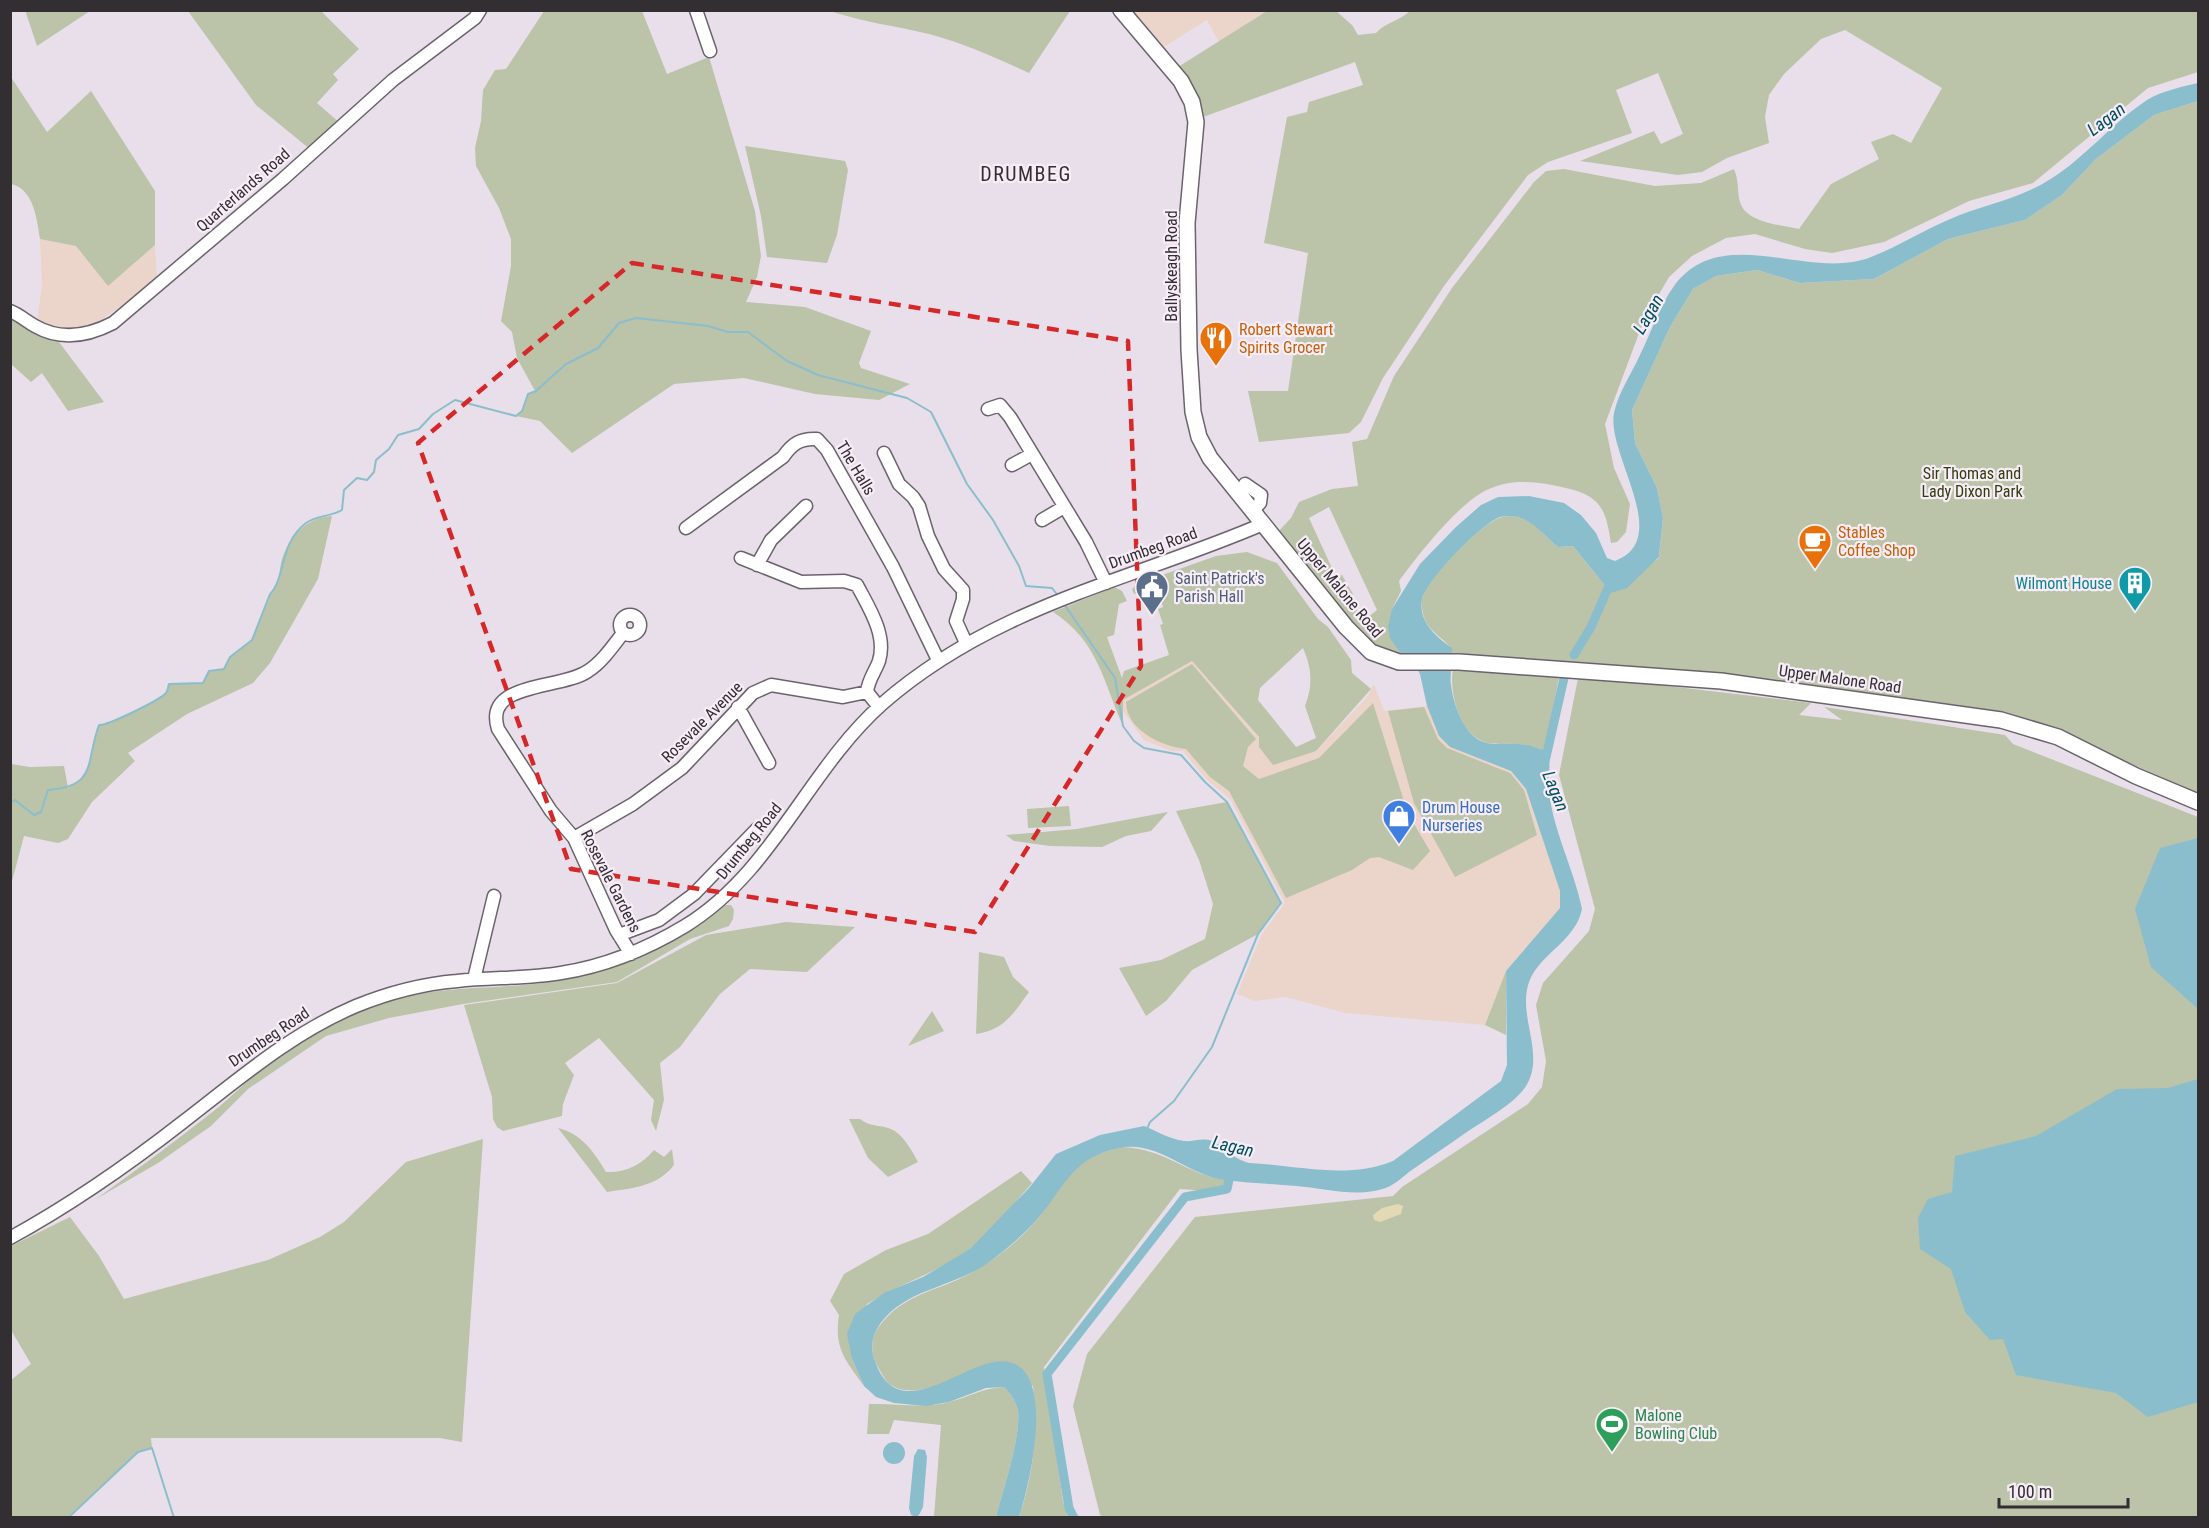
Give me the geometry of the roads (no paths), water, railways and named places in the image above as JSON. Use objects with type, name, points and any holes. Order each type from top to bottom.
[{"type":"main road","name":"Ballyskeagh Road","points":[[1121,10],[1165,60],[1192,102],[1196,122],[1187,223],[1193,412],[1203,449],[1263,524]]},
{"type":"main road","name":"Upper Malone Road","points":[[1263,524],[1359,642],[1380,657],[1399,662],[1459,662],[1721,681],[2001,720],[2058,737],[2136,776],[2199,802]]},
{"type":"street","name":"Quarterlands Road","points":[[10,311],[35,326],[62,335],[77,336],[96,332],[113,323],[284,179],[393,80],[475,18],[480,10]]},
{"type":"street","points":[[696,10],[710,51]]},
{"type":"street","points":[[988,409],[1000,405],[1064,507],[1106,583]]},
{"type":"street","name":"The Halls","points":[[686,528],[783,457],[794,443],[807,438],[817,439],[827,450],[893,567],[938,660]]},
{"type":"street","points":[[884,453],[899,484],[919,506],[928,536],[944,569],[963,590],[963,599],[956,621],[966,643]]},
{"type":"street","points":[[1012,465],[1032,454]]},
{"type":"street","points":[[1245,484],[1261,495],[1260,503],[1252,511]]},
{"type":"street","points":[[758,565],[771,540],[806,506]]},
{"type":"street","points":[[1042,520],[1064,507]]},
{"type":"street","name":"Drumbeg Road","points":[[10,1238],[99,1186],[246,1071],[299,1034],[332,1017],[384,996],[434,984],[563,973],[609,962],[631,954],[690,923],[741,881],[783,830],[832,759],[879,706],[938,660],[1008,621],[1263,524]]},
{"type":"street","points":[[741,558],[801,582],[853,582],[864,598],[881,640],[878,663],[867,692],[879,706]]},
{"type":"street","name":"Rosevale Gardens","points":[[623,633],[588,672],[567,682],[514,693],[500,702],[494,718],[498,729],[558,820],[574,838],[619,935],[631,954]]},
{"type":"street","name":"Rosevale Avenue","points":[[574,838],[633,804],[682,768],[753,693],[771,685],[843,697],[867,692]]},
{"type":"street","points":[[738,707],[769,763]]},
{"type":"street","points":[[619,935],[658,920],[694,894],[757,829]]},
{"type":"street","points":[[474,980],[494,896]]},
{"type":"water","points":[[2198,83],[2198,101],[2154,115],[2096,159],[2062,195],[2025,220],[1948,239],[1874,279],[1800,283],[1757,270],[1716,276],[1693,289],[1670,327],[1632,410],[1635,443],[1657,488],[1663,518],[1659,557],[1627,588],[1611,593],[1573,546],[1558,547],[1534,526],[1516,517],[1501,517],[1491,522],[1468,541],[1443,567],[1425,591],[1422,608],[1430,628],[1452,648],[1451,680],[1457,709],[1464,725],[1475,737],[1485,743],[1521,744],[1545,750],[1549,761],[1548,785],[1551,806],[1582,909],[1572,930],[1541,963],[1529,982],[1526,1008],[1533,1061],[1526,1086],[1521,1093],[1497,1112],[1393,1184],[1365,1192],[1342,1192],[1224,1180],[1197,1172],[1147,1149],[1119,1148],[1102,1153],[1078,1168],[1033,1224],[988,1263],[899,1305],[877,1329],[872,1345],[875,1361],[885,1380],[898,1389],[912,1391],[929,1388],[979,1366],[994,1362],[1015,1364],[1028,1377],[1035,1398],[1036,1423],[1034,1451],[1024,1500],[1019,1517],[996,1517],[1017,1434],[1018,1411],[1011,1395],[1004,1387],[986,1388],[949,1402],[926,1406],[894,1403],[876,1397],[864,1386],[852,1359],[847,1334],[855,1314],[884,1293],[923,1277],[970,1249],[1029,1188],[1056,1154],[1100,1135],[1144,1126],[1179,1140],[1212,1141],[1249,1163],[1322,1170],[1358,1170],[1393,1161],[1501,1081],[1507,1065],[1506,971],[1560,908],[1560,891],[1526,789],[1511,771],[1450,747],[1439,736],[1427,706],[1420,674],[1412,660],[1399,651],[1390,638],[1388,627],[1392,609],[1420,564],[1481,505],[1498,497],[1529,496],[1564,503],[1581,515],[1596,533],[1607,558],[1615,561],[1632,550],[1639,534],[1639,515],[1614,430],[1614,413],[1622,391],[1664,303],[1674,286],[1694,267],[1716,258],[1741,255],[1821,263],[1847,263],[1871,257],[1948,220],[2037,187],[2075,161],[2147,100],[2165,92]]},
{"type":"water","points":[[2198,838],[2198,1009],[2151,967],[2135,909],[2160,848]]},
{"type":"water","points":[[2198,1079],[2198,1402],[2148,1417],[2116,1393],[2016,1375],[2003,1339],[1990,1340],[1965,1312],[1951,1269],[1920,1249],[1918,1218],[1928,1199],[1952,1192],[1955,1156],[2036,1136],[2117,1089],[2168,1088]]},
{"type":"water","points":[[894,1442],[904,1449],[905,1453],[898,1463],[894,1464],[884,1457],[883,1453],[890,1443]]},
{"type":"water","points":[[918,1449],[925,1450],[927,1457],[923,1507],[916,1517],[911,1515],[909,1508],[914,1456]]},
{"type":"waterway","points":[[10,803],[15,800],[34,815],[41,812],[48,790],[64,788],[75,784],[82,778],[90,761],[99,725],[122,717],[154,701],[166,693],[169,684],[203,683],[209,671],[224,669],[230,657],[252,640],[270,594],[279,579],[291,540],[297,531],[310,520],[342,510],[344,490],[357,478],[367,480],[374,472],[376,460],[389,449],[398,435],[419,429],[433,414],[455,400],[516,416],[522,411],[528,394],[536,391],[566,364],[598,348],[619,323],[636,318],[708,326],[728,332],[748,332],[787,361],[818,375],[907,398],[931,412],[967,484],[993,520],[1019,566],[1026,586],[1052,588],[1059,597]]},
{"type":"waterway","points":[[1574,655],[1591,627],[1612,579]]},
{"type":"waterway","points":[[1064,604],[1115,678],[1123,726],[1134,741],[1144,748],[1181,755],[1227,802],[1281,903],[1258,934],[1212,1047],[1174,1101],[1150,1122],[1147,1129]]},
{"type":"waterway","name":"Lagan","points":[[1544,766],[1564,678]]},
{"type":"waterway","points":[[1074,1518],[1069,1508],[1047,1374],[1185,1197],[1227,1189],[1231,1171]]},
{"type":"waterway","points":[[68,1518],[138,1452],[152,1448],[174,1518]]},
{"type":"place","name":"Robert Stewart Spirits Grocer","points":[[1216,367]]},
{"type":"place","name":"Stables Coffee Shop","points":[[1815,570]]},
{"type":"place","name":"Wilmont House","points":[[2135,612]]},
{"type":"place","name":"Saint Patrick's Parish Hall","points":[[1152,616]]},
{"type":"place","name":"Drum House Nurseries","points":[[1399,845]]},
{"type":"place","name":"Malone Bowling Club","points":[[1612,1453]]},
{"type":"district","name":"DRUMBEG","points":[[1026,174]]},
{"type":"park label","name":"Sir Thomas and Lady Dixon Park","points":[[1972,482]]}]
